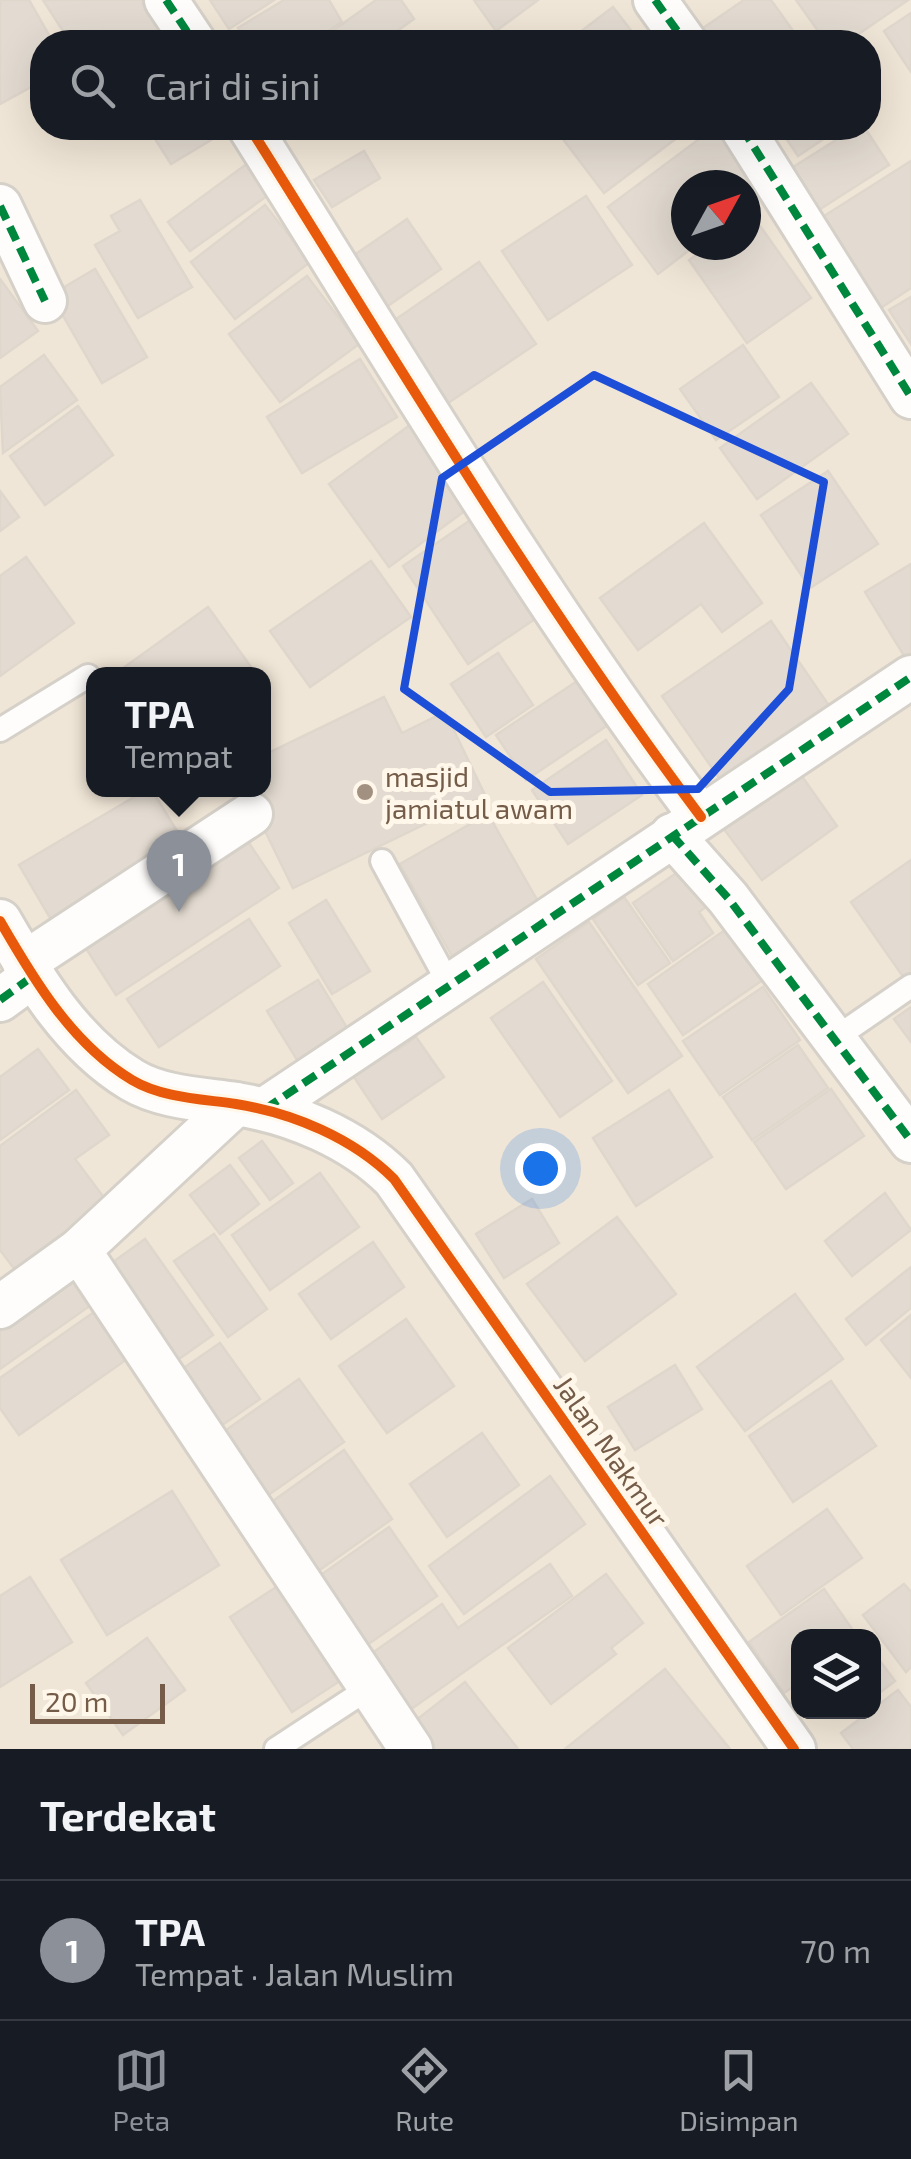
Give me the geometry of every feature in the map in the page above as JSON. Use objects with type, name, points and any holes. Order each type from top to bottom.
[{"type":"street","points":[[166,0],[186,30]]},
{"type":"street","points":[[655,0],[676,30]]},
{"type":"street","points":[[257,140],[484,504],[624,715],[728,898],[911,1140]]},
{"type":"street","points":[[750,140],[911,397]]},
{"type":"street","points":[[0,206],[45,302]]},
{"type":"street","points":[[0,1307],[80,1250],[250,1107],[449,984],[911,677]]},
{"type":"street","points":[[19,980],[252,814]]},
{"type":"street","name":"Jalan Makmur","points":[[0,922],[19,980],[134,1081],[160,1091],[250,1107],[337,1137],[363,1152],[394,1179],[794,1749]]},
{"type":"street","points":[[80,1250],[411,1749]]},
{"type":"lane","points":[[0,730],[86,677]]},
{"type":"lane","points":[[382,861],[449,984]]},
{"type":"lane","points":[[834,1039],[911,986]]},
{"type":"lane","points":[[276,1749],[369,1688]]},
{"type":"highlighted area","points":[[594,375],[824,482],[789,689],[698,789],[550,792],[404,689],[442,478]]},
{"type":"shaded area","points":[[0,0],[911,0],[911,1749],[0,1749]]},
{"type":"building","points":[[0,0],[29,0],[46,30],[30,30],[30,88],[0,104]]},
{"type":"building","points":[[43,0],[145,0],[164,30],[62,30]]},
{"type":"building","points":[[210,0],[274,0],[229,29]]},
{"type":"building","points":[[284,0],[329,0],[342,22],[329,30],[238,28]]},
{"type":"building","points":[[376,0],[401,0],[414,19],[399,30],[334,30]]},
{"type":"building","points":[[474,0],[538,0],[497,30]]},
{"type":"building","points":[[744,0],[771,0],[792,30],[704,30]]},
{"type":"building","points":[[796,0],[908,0],[864,30],[817,30]]},
{"type":"building","points":[[613,7],[631,30],[583,30]]},
{"type":"building","points":[[911,13],[911,72],[884,31]]},
{"type":"building","points":[[156,140],[211,140],[171,164]]},
{"type":"building","points":[[564,140],[674,140],[604,193]]},
{"type":"building","points":[[698,140],[734,140],[757,170],[671,170],[671,260],[676,260],[658,274],[608,207]]},
{"type":"building","points":[[787,140],[822,140],[798,156]]},
{"type":"building","points":[[836,140],[873,140],[889,165],[814,213],[787,171]]},
{"type":"building","points":[[364,151],[380,178],[332,207],[314,180]]},
{"type":"building","points":[[252,160],[274,191],[190,251],[168,222]]},
{"type":"building","points":[[911,161],[911,288],[876,311],[818,220]]},
{"type":"building","points":[[761,175],[771,188],[761,196]]},
{"type":"building","points":[[586,196],[632,265],[548,320],[502,251]]},
{"type":"building","points":[[140,200],[192,287],[138,318],[95,245],[120,231],[111,216]]},
{"type":"building","points":[[265,205],[310,262],[235,319],[191,262]]},
{"type":"building","points":[[407,219],[441,269],[382,310],[347,260]]},
{"type":"building","points":[[761,227],[811,298],[747,343],[689,260],[761,260]]},
{"type":"building","points":[[479,262],[536,344],[445,405],[389,324]]},
{"type":"building","points":[[95,269],[147,357],[102,383],[51,295]]},
{"type":"building","points":[[307,276],[359,344],[280,402],[229,334]]},
{"type":"building","points":[[0,279],[38,331],[0,358]]},
{"type":"building","points":[[911,297],[911,344],[889,310]]},
{"type":"building","points":[[743,345],[779,397],[716,440],[680,389]]},
{"type":"building","points":[[44,355],[77,400],[3,453],[0,387]]},
{"type":"building","points":[[360,359],[397,417],[302,473],[267,417]]},
{"type":"building","points":[[811,383],[848,434],[757,499],[720,448]]},
{"type":"building","points":[[78,406],[113,455],[45,505],[10,456]]},
{"type":"building","points":[[410,425],[470,507],[389,567],[329,484]]},
{"type":"building","points":[[828,471],[878,544],[810,588],[761,515]]},
{"type":"building","points":[[0,491],[19,517],[0,531]]},
{"type":"building","points":[[478,515],[544,613],[468,664],[403,566]]},
{"type":"building","points":[[704,523],[762,603],[722,632],[701,604],[638,650],[600,598]]},
{"type":"building","points":[[26,557],[74,623],[0,676],[0,576]]},
{"type":"building","points":[[371,561],[411,617],[310,687],[270,631]]},
{"type":"building","points":[[911,564],[911,667],[865,592]]},
{"type":"building","points":[[208,607],[251,667],[125,667]]},
{"type":"building","points":[[771,621],[834,713],[726,788],[662,696]]},
{"type":"building","points":[[498,653],[533,705],[486,737],[451,684]]},
{"type":"building","points":[[588,674],[617,719],[526,780],[496,735]]},
{"type":"building","name":"masjid jamiatul awam","points":[[384,697],[402,733],[445,712],[485,795],[293,888],[248,797],[271,797],[271,752]]},
{"type":"building","points":[[606,740],[642,795],[568,844],[532,790]]},
{"type":"building","points":[[801,775],[837,826],[762,880],[724,829]]},
{"type":"building","points":[[134,797],[156,797],[188,849],[56,928],[19,865]]},
{"type":"building","points":[[488,814],[540,905],[452,956],[400,864]]},
{"type":"building","points":[[241,831],[279,888],[116,995],[78,936]]},
{"type":"building","points":[[911,860],[911,973],[904,978],[851,902]]},
{"type":"building","points":[[688,865],[713,902],[699,912],[713,933],[673,961],[633,903]]},
{"type":"building","points":[[624,897],[670,963],[638,985],[593,919]]},
{"type":"building","points":[[326,900],[370,971],[332,994],[289,923]]},
{"type":"building","points":[[249,919],[280,966],[159,1047],[127,999]]},
{"type":"building","points":[[589,922],[682,1056],[628,1093],[536,959]]},
{"type":"building","points":[[735,923],[770,975],[683,1035],[648,984]]},
{"type":"building","points":[[318,980],[355,1041],[304,1071],[267,1011]]},
{"type":"building","points":[[543,982],[612,1081],[560,1117],[491,1018]]},
{"type":"building","points":[[763,987],[800,1040],[720,1095],[683,1041]]},
{"type":"building","points":[[911,1007],[911,1042],[894,1019]]},
{"type":"building","points":[[416,1037],[444,1077],[382,1119],[348,1068],[390,1041],[396,1051]]},
{"type":"building","points":[[798,1045],[828,1088],[752,1140],[723,1097]]},
{"type":"building","points":[[38,1049],[69,1090],[0,1140],[0,1077]]},
{"type":"building","points":[[831,1089],[864,1136],[786,1189],[754,1142]]},
{"type":"building","points":[[76,1090],[109,1135],[75,1159],[114,1211],[22,1279],[0,1250],[0,1146]]},
{"type":"building","points":[[669,1090],[712,1157],[636,1206],[593,1138]]},
{"type":"building","points":[[262,1141],[293,1183],[270,1200],[239,1158]]},
{"type":"building","points":[[230,1165],[259,1204],[220,1234],[190,1195]]},
{"type":"building","points":[[320,1173],[359,1227],[270,1290],[232,1235]]},
{"type":"building","points":[[885,1193],[911,1230],[852,1276],[825,1241]]},
{"type":"building","points":[[532,1199],[559,1243],[504,1278],[476,1234]]},
{"type":"building","points":[[617,1217],[676,1294],[585,1361],[527,1284]]},
{"type":"building","points":[[214,1234],[267,1309],[228,1337],[174,1261]]},
{"type":"building","points":[[145,1239],[213,1335],[169,1366],[102,1270]]},
{"type":"building","points":[[373,1242],[404,1287],[331,1339],[299,1294]]},
{"type":"building","points":[[64,1266],[91,1305],[0,1369],[0,1311]]},
{"type":"building","points":[[911,1267],[911,1308],[866,1345],[846,1319]]},
{"type":"building","points":[[795,1294],[843,1359],[745,1431],[697,1367]]},
{"type":"building","points":[[97,1310],[130,1357],[19,1435],[0,1408],[0,1378]]},
{"type":"building","points":[[911,1315],[911,1378],[881,1340]]},
{"type":"building","points":[[406,1319],[454,1386],[387,1433],[339,1366]]},
{"type":"building","points":[[220,1343],[260,1399],[212,1432],[172,1376]]},
{"type":"building","points":[[675,1365],[702,1409],[635,1450],[608,1407]]},
{"type":"building","points":[[299,1379],[344,1442],[264,1498],[219,1435]]},
{"type":"building","points":[[831,1381],[876,1446],[793,1502],[749,1436]]},
{"type":"building","points":[[482,1433],[519,1485],[447,1537],[410,1484]]},
{"type":"building","points":[[344,1450],[392,1519],[314,1574],[266,1506]]},
{"type":"building","points":[[550,1476],[585,1524],[464,1614],[429,1566]]},
{"type":"building","points":[[172,1491],[219,1565],[107,1635],[61,1560]]},
{"type":"building","points":[[827,1509],[862,1558],[781,1615],[747,1566]]},
{"type":"building","points":[[389,1527],[437,1596],[357,1652],[308,1584]]},
{"type":"building","points":[[550,1564],[572,1596],[407,1712],[368,1656],[442,1604],[458,1628]]},
{"type":"building","points":[[606,1574],[643,1623],[611,1648],[616,1654],[551,1704],[508,1648]]},
{"type":"building","points":[[30,1577],[72,1642],[0,1687],[0,1596]]},
{"type":"building","points":[[281,1584],[343,1679],[292,1712],[230,1617]]},
{"type":"building","points":[[904,1584],[911,1592],[911,1667],[906,1672],[881,1639],[881,1629],[874,1629],[863,1615]]},
{"type":"building","points":[[824,1589],[852,1629],[791,1629],[791,1688],[784,1693],[749,1642]]},
{"type":"building","points":[[147,1638],[185,1690],[123,1735],[86,1683]]},
{"type":"building","points":[[881,1662],[895,1681],[881,1692]]},
{"type":"building","points":[[665,1669],[730,1749],[565,1749]]},
{"type":"building","points":[[465,1682],[518,1749],[429,1749],[410,1725]]},
{"type":"building","points":[[898,1690],[911,1707],[911,1749],[853,1749],[841,1733],[860,1719],[881,1719],[881,1703]]},
{"type":"marked path","points":[[166,0],[186,30]]},
{"type":"marked path","points":[[655,0],[676,30]]},
{"type":"marked path","points":[[750,140],[911,397]]},
{"type":"marked path","points":[[0,206],[45,301]]},
{"type":"marked path","points":[[265,1109],[911,677]]},
{"type":"marked path","points":[[672,835],[728,898],[911,1141]]},
{"type":"marked path","points":[[0,1000],[33,976]]},
{"type":"cycle path","points":[[257,140],[524,563],[701,817]]},
{"type":"cycle path","points":[[0,921],[56,1009],[91,1048],[132,1080],[169,1094],[257,1108],[300,1121],[360,1151],[394,1179],[794,1749]]},
{"type":"place","name":"masjid jamiatul awam","points":[[365,792]]},
{"type":"place","name":"TPA","points":[[179,912]]}]
